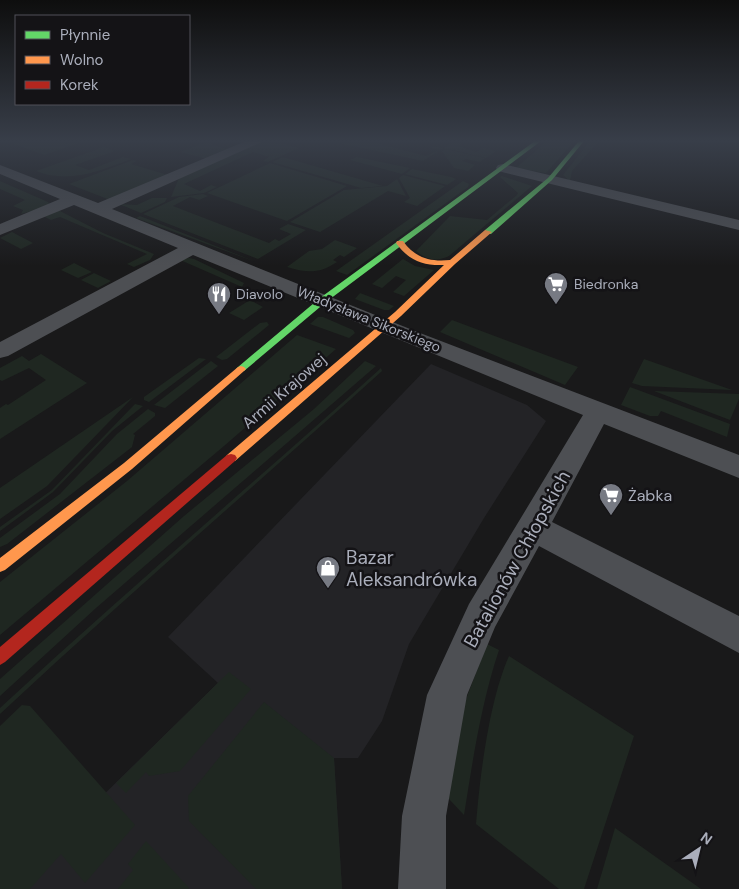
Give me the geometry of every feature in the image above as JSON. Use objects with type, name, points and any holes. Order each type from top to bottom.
[{"type":"main road","points":[[0,566],[128,466],[323,300],[483,182]]},
{"type":"main road","name":"Armii Krajowej","points":[[0,657],[383,326],[452,262],[546,182]]},
{"type":"main road","points":[[400,243],[408,255],[420,261],[432,264],[452,262]]},
{"type":"street","name":"Władysława Sikorskiego","points":[[33,182],[383,326],[739,467]]},
{"type":"street","points":[[99,209],[161,182]]},
{"type":"street","points":[[564,182],[739,225]]},
{"type":"street","points":[[0,230],[74,199]]},
{"type":"street","points":[[0,352],[192,248]]},
{"type":"street","name":"Batalionów Chłopskich","points":[[422,889],[424,816],[447,695],[482,616],[599,410]]},
{"type":"street","points":[[533,528],[739,635]]},
{"type":"shaded area","points":[[0,182],[3,182],[48,202],[51,206],[21,214],[23,210],[13,206],[25,200],[0,189]]},
{"type":"shaded area","points":[[73,182],[151,182],[110,200],[69,184]]},
{"type":"shaded area","points":[[177,182],[187,182],[184,184],[200,191],[211,185],[217,187],[204,193],[171,197]]},
{"type":"shaded area","points":[[229,182],[335,182],[347,186],[287,221],[207,193]]},
{"type":"shaded area","points":[[342,182],[371,182],[383,186],[361,188]]},
{"type":"shaded area","points":[[392,182],[399,182],[406,196],[388,191],[320,232],[290,222],[344,190],[387,186]]},
{"type":"shaded area","points":[[401,182],[432,182],[445,186],[417,206],[404,202],[410,198]]},
{"type":"shaded area","points":[[437,182],[451,182],[447,185]]},
{"type":"shaded area","points":[[461,182],[469,184],[468,187],[347,275],[336,271]]},
{"type":"shaded area","points":[[506,182],[521,182],[532,186],[449,256],[432,259],[416,251],[450,216],[487,220],[518,193]]},
{"type":"shaded area","points":[[203,194],[208,196],[199,200],[190,197],[173,206],[269,243],[275,239],[279,241],[291,234],[279,229],[288,224],[306,230],[258,259],[143,214],[179,197]]},
{"type":"shaded area","points":[[152,198],[167,198],[165,202],[141,213],[119,204],[137,205]]},
{"type":"shaded area","points":[[58,210],[103,233],[154,254],[150,260],[134,267],[127,264],[147,254],[60,217],[51,220],[43,216]]},
{"type":"shaded area","points":[[140,216],[256,262],[136,218]]},
{"type":"shaded area","points":[[12,232],[33,243],[21,249],[0,238]]},
{"type":"shaded area","points":[[335,240],[357,248],[344,257],[340,255],[333,260],[337,262],[324,269],[307,271],[287,267],[309,251],[322,249]]},
{"type":"shaded area","points":[[189,258],[244,283],[242,287],[178,259]]},
{"type":"shaded area","points":[[403,259],[415,266],[434,270],[404,296],[393,292],[406,280],[396,276],[382,288],[372,284]]},
{"type":"shaded area","points":[[74,263],[92,272],[78,278],[61,270]]},
{"type":"shaded area","points":[[94,273],[111,281],[98,288],[81,280]]},
{"type":"shaded area","points":[[360,293],[394,306],[389,310],[384,310],[355,299]]},
{"type":"shaded area","points":[[250,300],[263,307],[244,320],[229,313]]},
{"type":"shaded area","points":[[318,317],[323,317],[353,330],[355,333],[349,338],[310,324]]},
{"type":"shaded area","points":[[452,320],[578,367],[565,385],[440,332]]},
{"type":"shaded area","points":[[267,322],[269,325],[227,359],[222,360],[216,357],[260,323]]},
{"type":"shaded area","points":[[297,335],[336,349],[0,635],[0,582],[127,481]]},
{"type":"shaded area","points":[[41,354],[87,383],[0,439],[0,408],[6,404],[8,405],[46,380],[29,368],[2,381],[0,380],[0,368],[22,356],[29,361]]},
{"type":"shaded area","points":[[199,358],[206,359],[149,402],[144,400],[144,397]]},
{"type":"shaded area","points":[[644,359],[732,390],[642,386],[632,383]]},
{"type":"shaded area","points":[[211,361],[218,366],[165,408],[154,405]]},
{"type":"shaded area","points":[[365,361],[376,366],[96,608],[0,696],[0,679],[184,516],[314,409]]},
{"type":"shaded area","name":"Bazar Aleksandrówka","points":[[431,364],[527,405],[546,421],[484,518],[409,644],[382,721],[358,758],[334,758],[342,889],[7,889],[218,683],[168,637]]},
{"type":"shaded area","points":[[381,368],[382,371],[0,714],[0,708],[47,665]]},
{"type":"shaded area","points":[[630,387],[730,424],[727,437],[661,411],[658,416],[650,416],[621,405]]},
{"type":"shaded area","points":[[654,391],[739,394],[739,399],[730,420]]},
{"type":"shaded area","points":[[133,397],[47,486],[0,519],[0,488]]},
{"type":"shaded area","points":[[135,404],[143,406],[112,431],[53,492],[0,531],[0,527],[52,490]]},
{"type":"shaded area","points":[[148,409],[155,413],[155,416],[133,434],[135,435],[132,447],[7,544],[0,547],[0,538],[60,494],[117,434]]},
{"type":"shaded area","points":[[487,644],[499,650],[482,711],[464,815],[449,799],[446,786],[463,707]]},
{"type":"shaded area","points":[[509,656],[634,736],[584,889],[559,889],[476,824],[486,738],[496,694]]},
{"type":"shaded area","points":[[229,672],[251,689],[180,771],[149,776],[146,772],[126,793],[116,783]]},
{"type":"shaded area","points":[[264,702],[334,758],[342,889],[256,889],[189,821],[188,796]]},
{"type":"shaded area","points":[[22,705],[30,706],[135,825],[85,883],[61,854],[30,889],[0,889],[0,726]]},
{"type":"shaded area","points":[[615,828],[701,889],[597,889]]},
{"type":"shaded area","points":[[146,841],[188,889],[118,889],[133,870],[128,864]]},
{"type":"traffic: fast","points":[[241,369],[323,300],[483,182]]},
{"type":"traffic: fast","points":[[488,232],[546,182]]},
{"type":"traffic: slow","points":[[231,458],[398,314],[452,262],[488,232]]},
{"type":"traffic: slow","points":[[400,243],[416,259],[429,263],[452,262]]},
{"type":"traffic: slow","points":[[0,566],[128,466],[241,369]]},
{"type":"traffic: jam","points":[[0,657],[231,458]]},
{"type":"place","name":"Biedronka","points":[[556,305]]},
{"type":"place","name":"Diavolo","points":[[219,315]]},
{"type":"place","name":"Żabka","points":[[611,516]]},
{"type":"place","name":"Bazar Aleksandrówka","points":[[328,589]]}]
